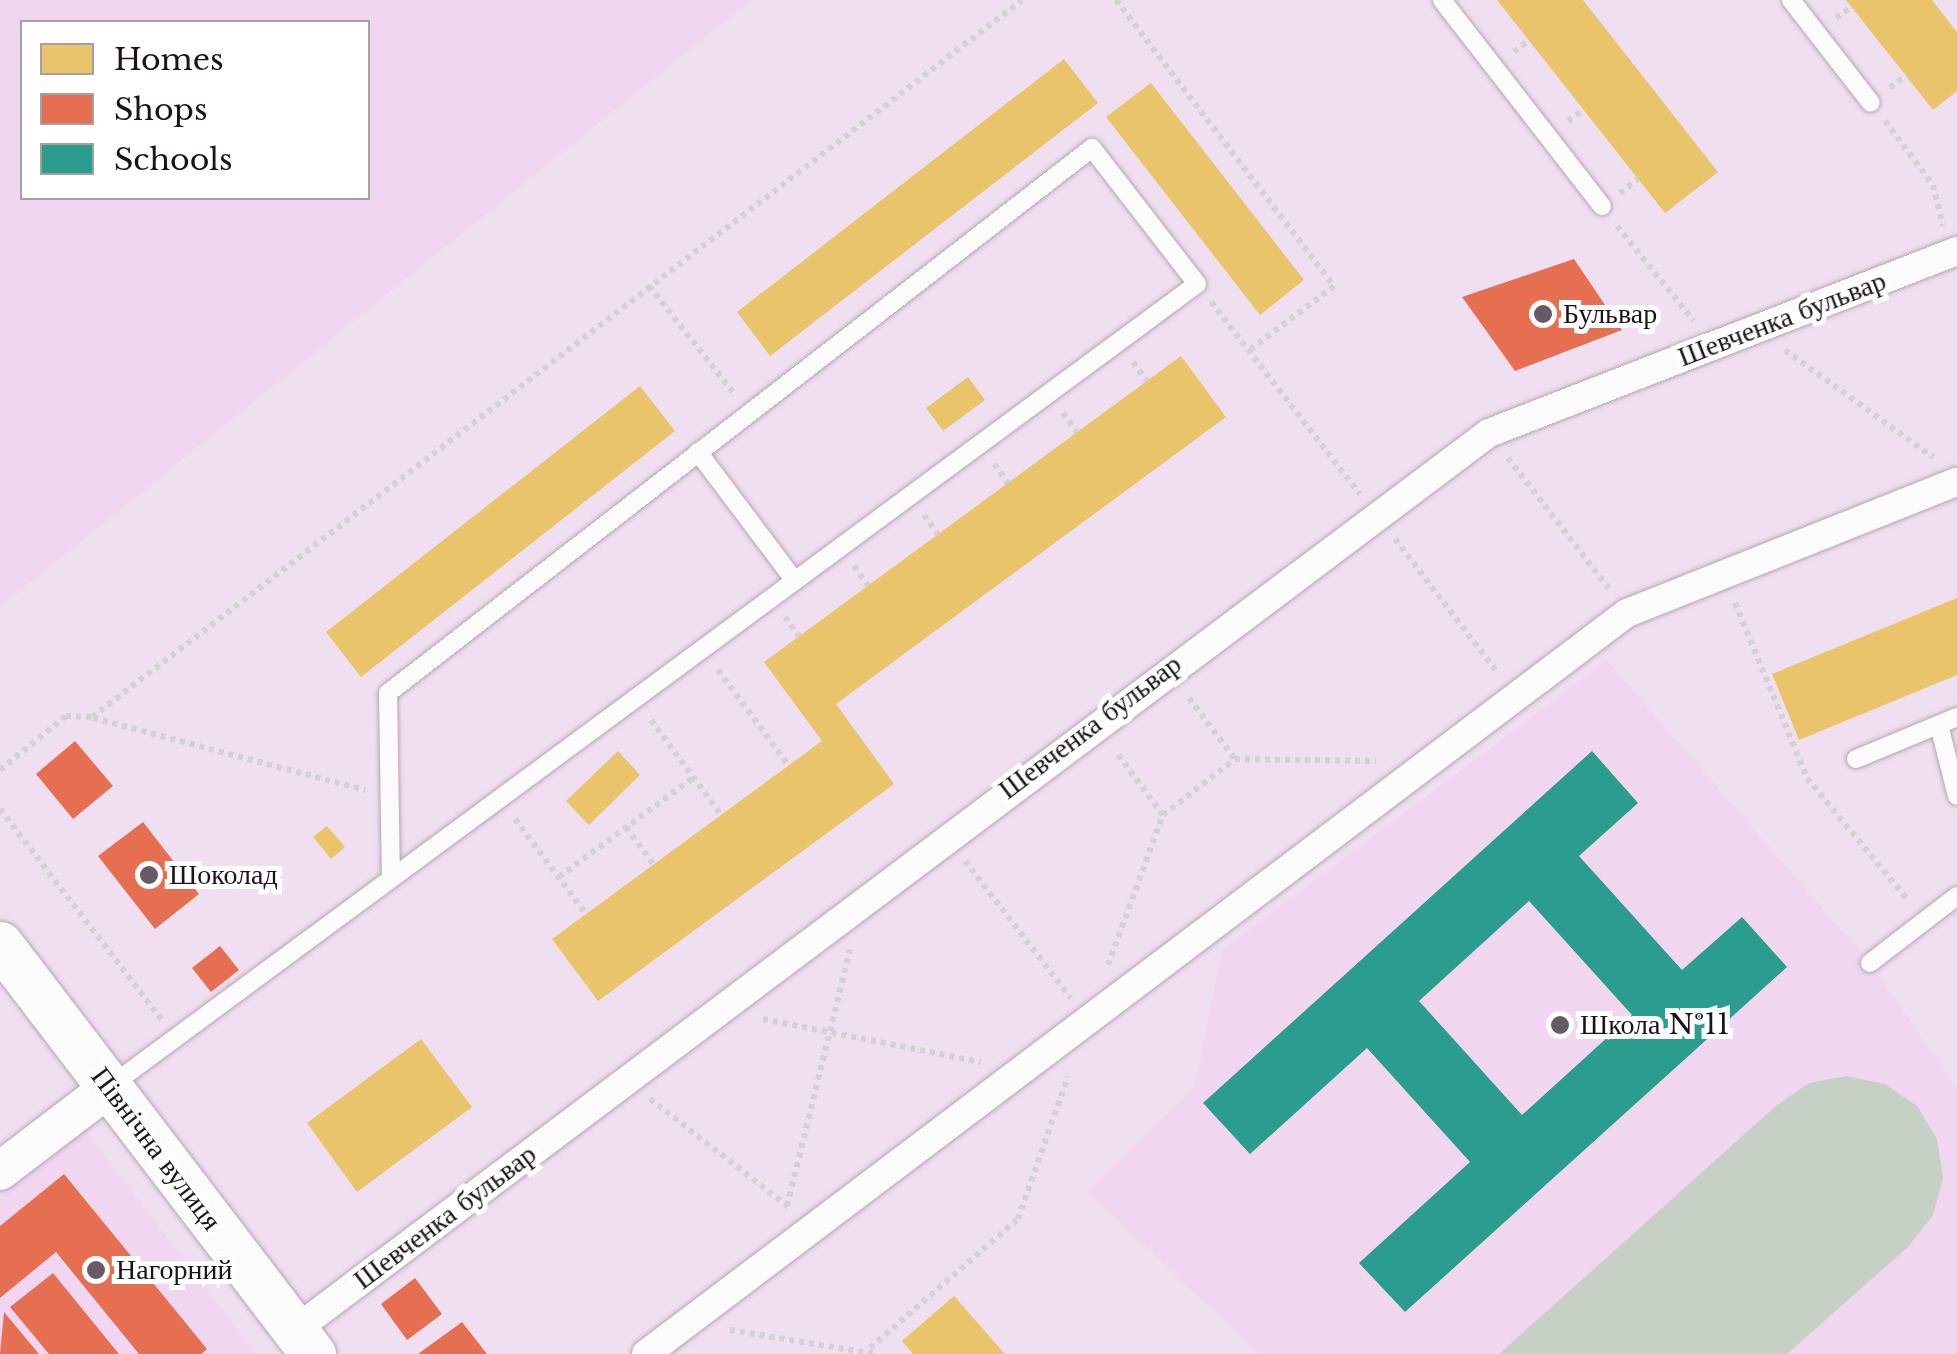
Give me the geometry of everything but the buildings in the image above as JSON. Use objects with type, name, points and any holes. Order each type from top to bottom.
[{"type":"street","name":"Шевченка бульвар","points":[[304,1342],[717,1010],[1167,669],[1489,433],[1953,252]]},
{"type":"street","points":[[646,1354],[1627,613],[1949,473]]},
{"type":"street","name":"Північна вулиця","points":[[0,944],[304,1342]]},
{"type":"street","points":[[0,1171],[109,1088]]},
{"type":"lane","points":[[1442,0],[1602,206]]},
{"type":"lane","points":[[1790,0],[1871,102]]},
{"type":"lane","points":[[109,1088],[391,874],[1197,284],[1092,148],[388,693],[391,874]]},
{"type":"lane","points":[[698,452],[794,580]]},
{"type":"lane","points":[[1856,758],[1948,721],[1957,796]]},
{"type":"lane","points":[[1870,963],[1957,896]]},
{"type":"path","points":[[92,717],[1022,0]]},
{"type":"path","points":[[1116,0],[1334,286],[1248,351]]},
{"type":"path","points":[[1871,102],[1933,185],[1953,252]]},
{"type":"path","points":[[1602,206],[1714,346]]},
{"type":"path","points":[[649,286],[750,413]]},
{"type":"path","points":[[1756,329],[1949,473]]},
{"type":"path","points":[[1489,433],[1627,613]]},
{"type":"path","points":[[1723,574],[1807,778],[1925,920]]},
{"type":"path","points":[[702,648],[788,766]]},
{"type":"path","points":[[1167,669],[1235,759]]},
{"type":"path","points":[[634,698],[721,815]]},
{"type":"path","points":[[0,770],[66,716],[92,717],[390,797]]},
{"type":"path","points":[[1094,724],[1163,816]]},
{"type":"path","points":[[686,1324],[872,1351],[1018,1219],[1163,816],[1235,759],[1429,762]]},
{"type":"path","points":[[559,877],[694,778]]},
{"type":"path","points":[[499,797],[586,914]]},
{"type":"path","points":[[0,809],[175,1037]]},
{"type":"path","points":[[626,828],[654,865]]},
{"type":"path","points":[[946,837],[1088,1020]]},
{"type":"path","points":[[787,1206],[862,900]]},
{"type":"path","points":[[717,1010],[1022,1070]]},
{"type":"path","points":[[626,1080],[814,1227]]},
{"type":"shaded area","points":[[0,0],[751,0],[0,607]]},
{"type":"shaded area","name":"Школа №11","points":[[1607,660],[1870,963],[1957,1088],[1957,1354],[1259,1354],[1087,1191],[1195,1087],[1222,950]]},
{"type":"shaded area","points":[[1847,1076],[1885,1084],[1917,1106],[1937,1139],[1943,1178],[1933,1215],[1909,1246],[1787,1354],[1499,1354],[1777,1105],[1809,1083]]},
{"type":"shaded area","name":"Нагорний","points":[[80,1123],[256,1354],[0,1354],[0,1185]]},
{"type":"place","name":"Бульвар","points":[[1543,314]]},
{"type":"place","name":"Шоколад","points":[[149,875]]},
{"type":"place","name":"Школа №11","points":[[1560,1025]]},
{"type":"place","name":"Нагорний","points":[[96,1270]]}]
